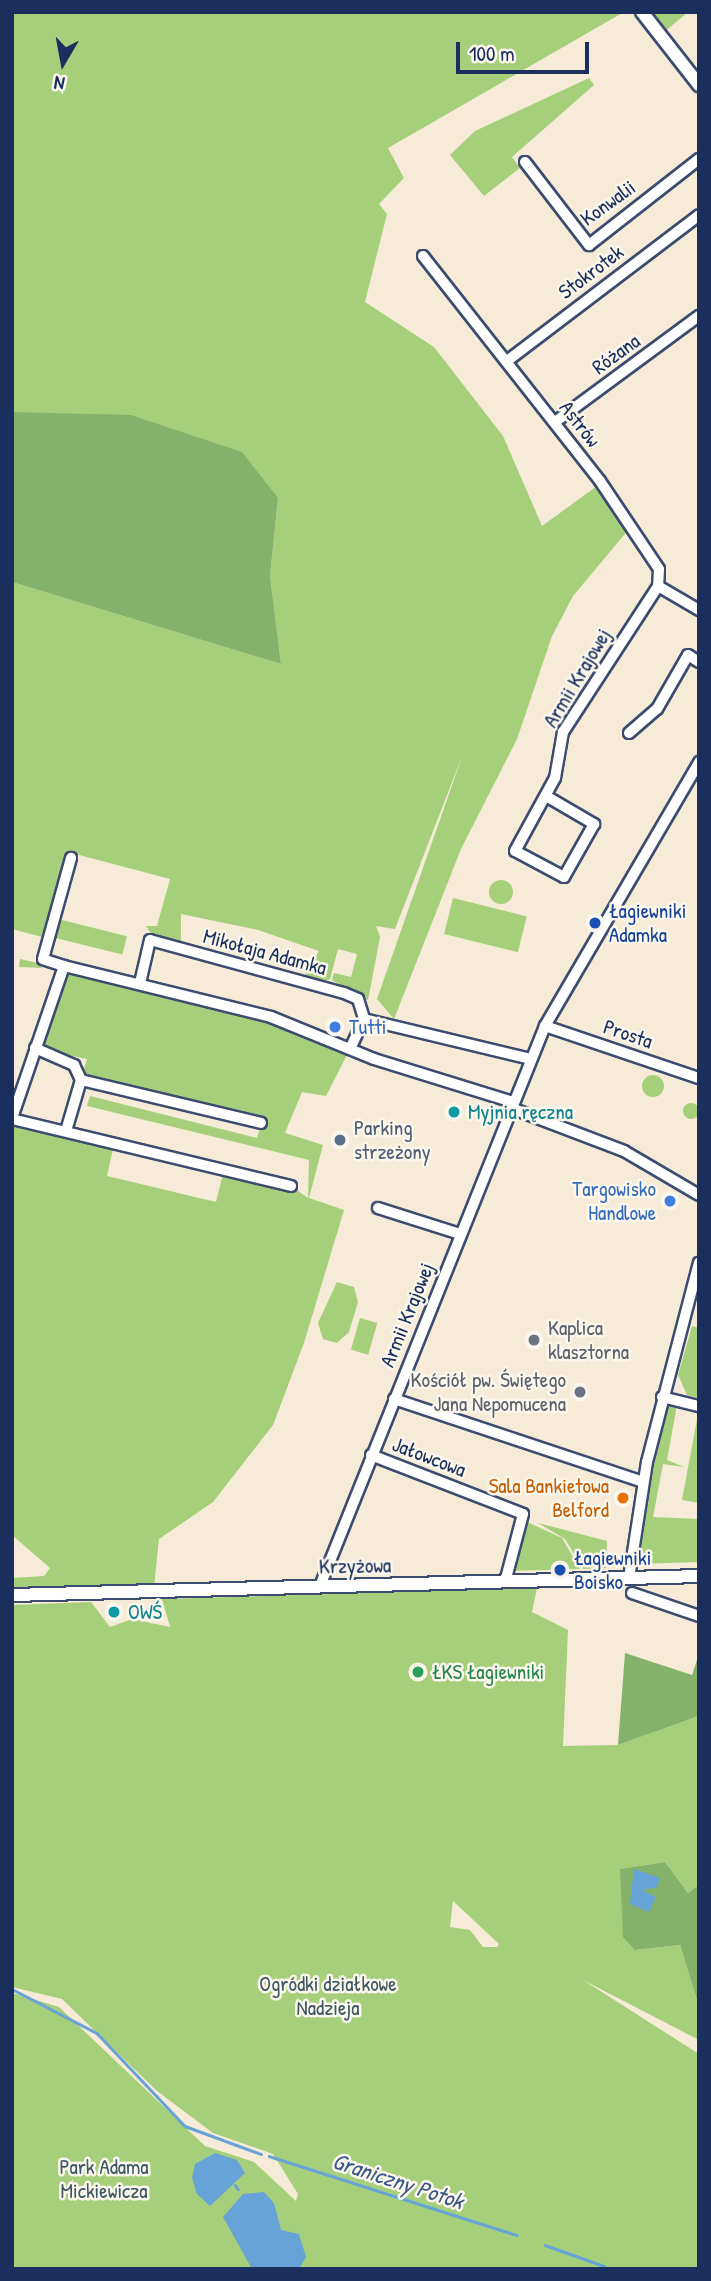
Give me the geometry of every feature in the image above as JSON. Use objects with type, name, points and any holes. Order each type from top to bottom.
[{"type":"street","points":[[642,12],[699,85]]},
{"type":"street","name":"Konwalii","points":[[525,162],[589,244],[699,159]]},
{"type":"street","name":"Stokrotek","points":[[507,361],[699,215]]},
{"type":"street","name":"Astrów","points":[[423,256],[555,422],[659,569],[657,586]]},
{"type":"street","name":"Różana","points":[[555,422],[699,316]]},
{"type":"street","points":[[657,586],[699,610]]},
{"type":"street","name":"Armii Krajowej","points":[[546,796],[593,824],[564,877],[515,851],[546,796],[563,732],[657,586]]},
{"type":"street","points":[[629,733],[657,709],[688,655],[699,662]]},
{"type":"street","name":"Armii Krajowej","points":[[320,1586],[545,1026],[699,762]]},
{"type":"street","points":[[71,858],[43,960],[271,1017],[350,1049],[512,1105],[624,1151],[699,1195]]},
{"type":"street","name":"Mikołaja Adamka","points":[[140,983],[150,940],[344,993],[358,999],[364,1019]]},
{"type":"street","points":[[64,966],[12,1118],[290,1186]]},
{"type":"street","points":[[350,1049],[364,1019],[531,1059]]},
{"type":"street","name":"Prosta","points":[[545,1026],[699,1078]]},
{"type":"street","points":[[35,1048],[74,1065],[81,1080],[65,1132]]},
{"type":"street","points":[[81,1080],[261,1123]]},
{"type":"street","points":[[378,1208],[460,1234]]},
{"type":"street","points":[[629,1578],[643,1482],[662,1397],[699,1263]]},
{"type":"street","points":[[662,1397],[699,1406]]},
{"type":"street","points":[[394,1399],[643,1482]]},
{"type":"street","name":"Jałowcowa","points":[[372,1455],[523,1514],[505,1581]]},
{"type":"street","name":"Krzyżowa","points":[[12,1595],[699,1576]]},
{"type":"street","points":[[632,1592],[699,1616]]},
{"type":"green space","points":[[12,12],[624,12],[388,148],[404,178],[379,204],[387,214],[365,302],[434,347],[503,436],[542,526],[597,486],[629,529],[573,596],[552,636],[517,739],[461,849],[394,1019],[377,999],[463,754],[395,929],[376,926],[380,937],[368,1000],[332,980],[334,973],[351,977],[357,954],[338,949],[330,979],[323,982],[304,977],[319,951],[258,930],[181,914],[181,944],[153,937],[146,926],[157,926],[170,879],[68,852],[46,938],[12,929],[12,582],[281,664],[270,576],[278,498],[46,416],[12,412]]},
{"type":"green space","points":[[649,12],[688,12],[663,33]]},
{"type":"green space","points":[[589,78],[594,85],[512,157],[520,168],[484,196],[450,155],[475,131]]},
{"type":"green space","points":[[12,412],[131,415],[242,452],[278,498],[270,576],[281,664],[12,582]]},
{"type":"green space","points":[[501,880],[509,884],[513,892],[509,900],[501,904],[493,900],[489,892],[493,884]]},
{"type":"green space","points":[[453,898],[527,916],[518,952],[444,934]]},
{"type":"green space","points":[[58,919],[127,936],[122,955],[53,937]]},
{"type":"green space","points":[[20,959],[38,963],[42,968],[19,967]]},
{"type":"green space","points":[[64,966],[271,1017],[350,1049],[326,1096],[302,1092],[285,1133],[323,1145],[309,1198],[344,1210],[304,1343],[273,1425],[213,1502],[159,1539],[154,1587],[12,1591],[12,1578],[44,1576],[50,1568],[12,1535],[12,1119],[114,1144],[107,1176],[216,1202],[224,1170],[291,1186],[308,1198],[309,1160],[87,1106],[90,1096],[257,1138],[261,1124],[81,1080],[87,1059],[35,1048]]},
{"type":"green space","points":[[653,1075],[661,1078],[664,1086],[661,1094],[653,1097],[645,1094],[642,1086],[645,1078]]},
{"type":"green space","points":[[688,1103],[694,1103],[699,1111],[697,1117],[688,1119],[683,1114],[683,1108]]},
{"type":"green space","points":[[337,1282],[354,1287],[358,1302],[349,1332],[337,1343],[323,1339],[318,1323]]},
{"type":"green space","points":[[360,1318],[377,1323],[368,1355],[351,1350]]},
{"type":"green space","points":[[692,1326],[699,1328],[699,1398],[687,1395],[678,1375]]},
{"type":"green space","points":[[677,1405],[667,1460],[684,1467],[663,1464],[653,1517],[699,1519],[699,1562],[636,1564],[665,1406]]},
{"type":"green space","points":[[699,1414],[699,1503],[682,1500]]},
{"type":"green space","points":[[525,1521],[562,1538],[580,1569],[509,1571]]},
{"type":"green space","points":[[538,1523],[607,1541],[606,1568],[583,1569],[565,1539]]},
{"type":"green space","points":[[537,1588],[532,1612],[568,1630],[563,1746],[618,1745],[699,1716],[699,1885],[688,1893],[665,1862],[620,1869],[635,1950],[680,1945],[699,2007],[699,2040],[583,1980],[699,2054],[699,2269],[12,2269],[12,1993],[59,2007],[205,2146],[254,2162],[296,2201],[298,2194],[273,2154],[213,2133],[157,2091],[62,1999],[12,1987],[12,1605],[91,1602],[110,1627],[132,1619],[170,1627],[162,1599]],"holes":[[[453,1901],[499,1944],[497,1947],[483,1947],[470,1930],[450,1927]]]},
{"type":"green space","points":[[625,1653],[692,1675],[699,1654],[699,1716],[618,1745]]},
{"type":"green space","points":[[665,1862],[688,1893],[699,1885],[699,2007],[680,1945],[635,1950],[623,1937],[620,1869]]},
{"type":"water","points":[[634,1869],[660,1878],[657,1887],[642,1890],[656,1897],[649,1912],[630,1904]]},
{"type":"water","points":[[215,2153],[237,2160],[245,2173],[210,2206],[197,2194],[192,2178],[195,2164]]},
{"type":"water","points":[[264,2192],[274,2203],[281,2230],[299,2234],[306,2257],[299,2269],[252,2269],[223,2217],[243,2194]]},
{"type":"waterway","name":"Graniczny Potok","points":[[12,1989],[97,2033],[185,2126],[261,2154]]},
{"type":"waterway","name":"Graniczny Potok","points":[[269,2156],[517,2235]]},
{"type":"waterway","points":[[235,2185],[238,2189]]},
{"type":"waterway","name":"Graniczny Potok","points":[[545,2245],[604,2266]]},
{"type":"place","name":"Łagiewniki Adamka","points":[[595,923]]},
{"type":"place","name":"Tutti","points":[[335,1027]]},
{"type":"place","name":"Myjnia ręczna","points":[[454,1112]]},
{"type":"place","name":"Parking strzeżony","points":[[340,1140]]},
{"type":"place","name":"Targowisko Handlowe","points":[[670,1201]]},
{"type":"place","name":"Kaplica klasztorna","points":[[534,1340]]},
{"type":"place","name":"Kościół pw. Świętego Jana Nepomucena","points":[[580,1392]]},
{"type":"place","name":"Sala Bankietowa Belford","points":[[623,1498]]},
{"type":"place","name":"Łagiewniki Boisko","points":[[560,1570]]},
{"type":"place","name":"OWŚ","points":[[114,1612]]},
{"type":"place","name":"ŁKS Łagiewniki","points":[[418,1672]]},
{"type":"park label","name":"Ogródki działkowe Nadzieja","points":[[328,1996]]},
{"type":"park label","name":"Park Adama Mickiewicza","points":[[104,2179]]}]
